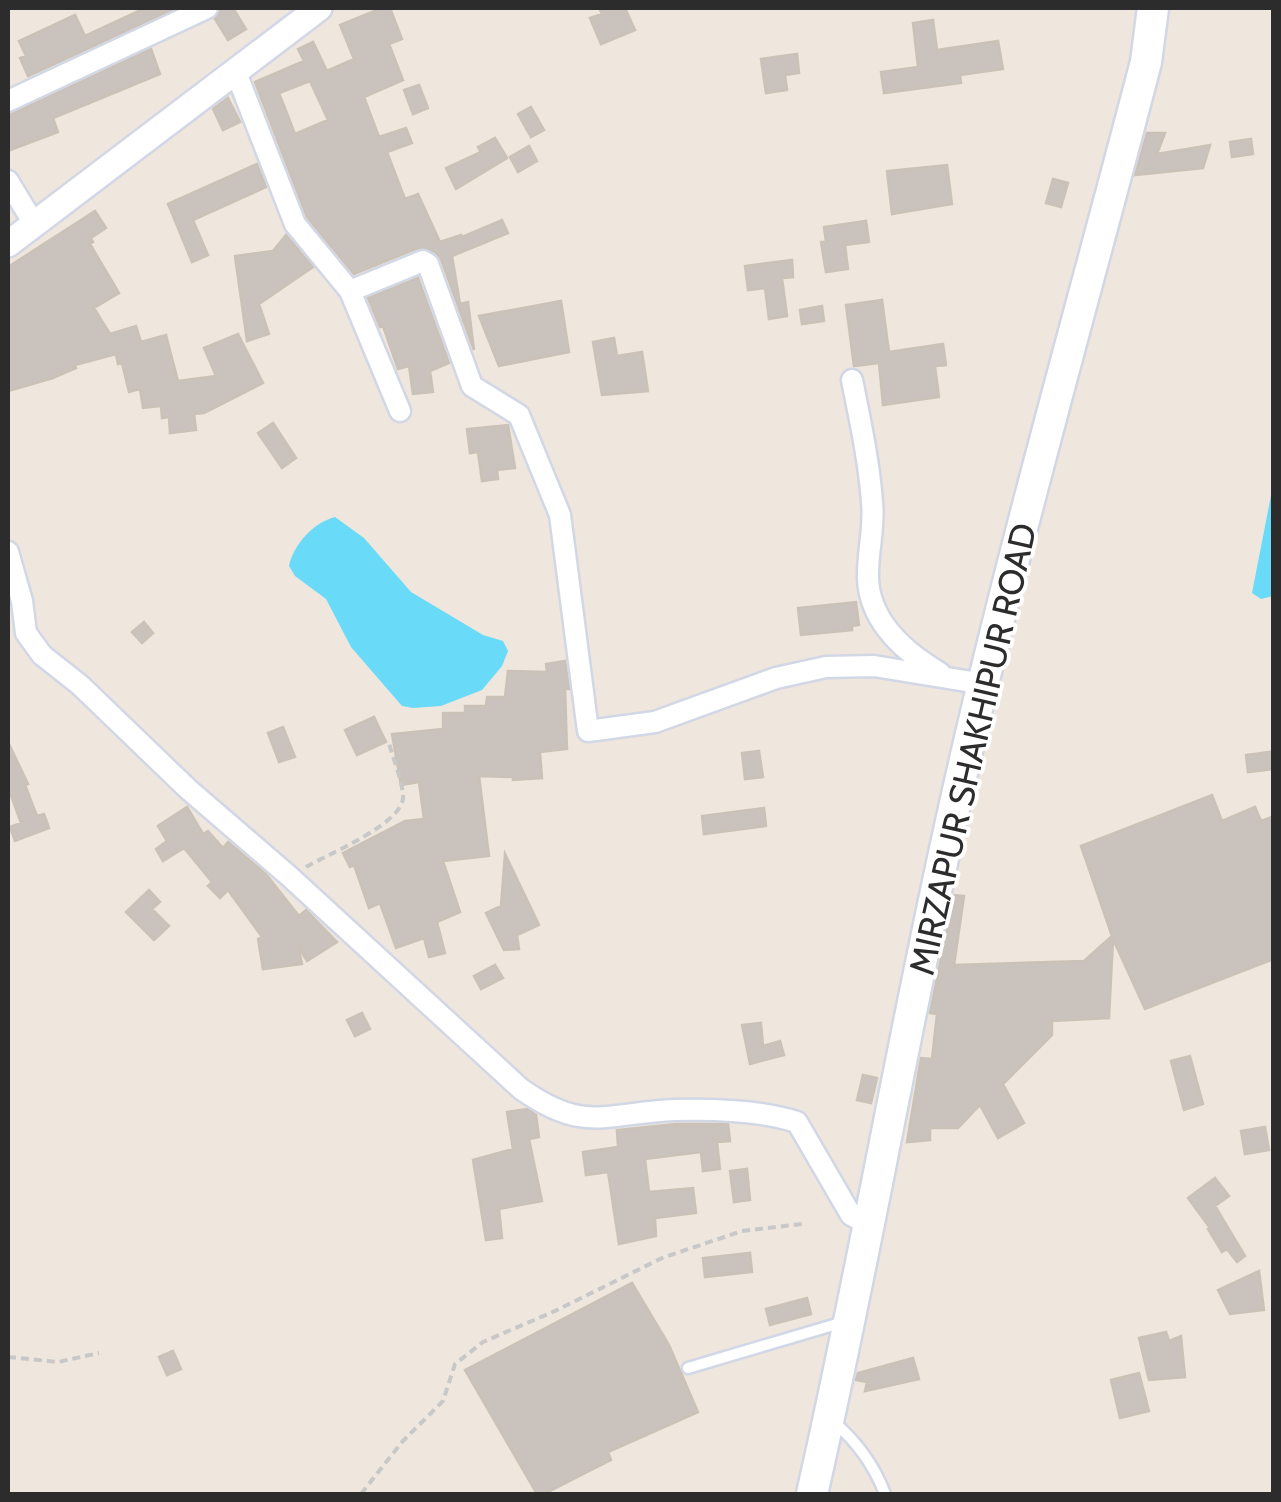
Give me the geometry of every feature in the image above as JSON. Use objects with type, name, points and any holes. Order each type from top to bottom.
[{"type":"main road","name":"MIRZAPUR SHAKHIPUR ROAD","points":[[812,1494],[852,1320],[951,821],[1146,62],[1153,8]]},
{"type":"street","points":[[8,101],[207,8]]},
{"type":"street","points":[[8,244],[319,8]]},
{"type":"street","points":[[234,70],[295,224],[350,290],[400,411]]},
{"type":"street","points":[[8,181],[33,222]]},
{"type":"street","points":[[350,290],[423,261],[428,264],[472,386],[520,415],[560,514],[588,731],[655,722],[776,678],[826,668],[874,666],[984,684]]},
{"type":"street","points":[[852,380],[873,506],[868,581],[873,602],[892,636],[916,659],[950,679]]},
{"type":"street","points":[[8,552],[22,601],[26,633],[42,655],[80,685],[188,790],[289,876],[521,1089],[548,1108],[592,1120],[674,1110],[776,1115],[797,1122],[851,1215],[871,1226]]},
{"type":"lane","points":[[688,1368],[852,1320]]},
{"type":"lane","points":[[830,1419],[856,1441],[878,1475],[884,1494]]},
{"type":"path","points":[[289,876],[388,822],[400,810],[404,798],[388,743]]},
{"type":"path","points":[[361,1494],[402,1442],[443,1401],[455,1364],[483,1342],[662,1258],[742,1231],[802,1224]]},
{"type":"path","points":[[8,1357],[58,1362],[99,1353]]},
{"type":"water","points":[[1273,485],[1273,596],[1261,599],[1252,593]]},
{"type":"water","points":[[335,517],[364,538],[411,592],[483,635],[503,641],[508,651],[502,666],[482,690],[441,706],[402,706],[351,647],[326,599],[295,576],[289,566],[306,535]]},
{"type":"building","points":[[145,8],[176,8],[28,76],[20,58],[26,56],[19,41],[75,15],[85,36]]},
{"type":"building","points":[[221,8],[233,8],[246,29],[228,40],[215,19]]},
{"type":"building","points":[[390,8],[402,39],[389,44],[403,80],[364,97],[379,137],[406,128],[412,143],[387,152],[405,199],[418,194],[440,242],[502,220],[508,233],[452,256],[460,304],[468,302],[474,350],[435,252],[418,248],[354,274],[307,217],[255,82],[304,61],[298,49],[313,42],[327,71],[354,59],[340,25]],"holes":[[[310,81],[328,120],[295,134],[279,93]]]},
{"type":"building","points":[[599,8],[625,8],[635,30],[601,44],[590,18],[602,14]]},
{"type":"building","points":[[933,20],[937,50],[998,41],[1003,69],[960,75],[961,83],[884,93],[881,72],[918,67],[913,23]]},
{"type":"building","points":[[151,49],[160,74],[53,118],[58,132],[8,151],[8,115]]},
{"type":"building","points":[[797,54],[799,73],[785,75],[787,90],[766,93],[761,59]]},
{"type":"building","points":[[419,85],[428,108],[413,114],[404,90]]},
{"type":"building","points":[[228,98],[240,122],[223,130],[213,109]]},
{"type":"building","points":[[531,107],[544,130],[531,137],[518,114]]},
{"type":"building","points":[[1147,133],[1165,133],[1157,154],[1210,145],[1203,168],[1135,175]]},
{"type":"building","points":[[495,138],[507,158],[456,189],[446,168],[481,152],[478,147]]},
{"type":"building","points":[[1251,139],[1253,154],[1232,157],[1230,142]]},
{"type":"building","points":[[529,146],[537,161],[518,172],[510,157]]},
{"type":"building","points":[[257,164],[266,187],[193,220],[208,255],[192,262],[168,204]]},
{"type":"building","points":[[947,165],[952,204],[892,214],[887,171]]},
{"type":"building","points":[[1053,179],[1068,183],[1061,207],[1046,203]]},
{"type":"building","points":[[95,211],[106,228],[91,238],[90,244],[119,293],[94,308],[110,334],[136,326],[141,342],[166,335],[178,381],[216,376],[204,348],[238,334],[263,383],[204,413],[194,414],[196,430],[170,433],[169,417],[162,418],[161,406],[143,408],[140,389],[129,392],[116,354],[8,391],[8,267]]},
{"type":"building","points":[[866,221],[869,242],[845,245],[848,269],[826,272],[821,242],[826,242],[824,227]]},
{"type":"building","points":[[286,235],[313,267],[259,304],[269,334],[247,341],[235,256],[273,251]]},
{"type":"building","points":[[792,260],[793,277],[782,278],[787,316],[769,319],[765,288],[748,290],[745,266]]},
{"type":"building","points":[[418,278],[449,363],[430,371],[433,392],[413,394],[409,366],[398,369],[368,298]]},
{"type":"building","points":[[882,300],[889,352],[943,344],[946,365],[935,366],[939,397],[883,405],[879,363],[854,366],[846,305]]},
{"type":"building","points":[[561,301],[569,352],[499,366],[479,316]]},
{"type":"building","points":[[822,306],[824,321],[802,324],[800,310]]},
{"type":"building","points":[[614,338],[617,356],[642,352],[648,391],[602,395],[593,342]]},
{"type":"building","points":[[273,423],[296,458],[282,468],[258,433]]},
{"type":"building","points":[[508,425],[515,468],[497,470],[498,479],[482,481],[478,452],[470,453],[467,429]]},
{"type":"building","points":[[856,602],[859,625],[852,626],[852,630],[801,635],[798,608]]},
{"type":"building","points":[[144,622],[153,633],[142,643],[132,632]]},
{"type":"building","points":[[565,661],[569,689],[565,689],[567,749],[540,752],[542,778],[479,776],[489,856],[443,861],[460,912],[437,922],[445,953],[429,957],[424,938],[396,948],[380,903],[369,908],[354,865],[350,867],[343,853],[405,821],[424,819],[419,782],[401,785],[392,734],[443,729],[443,713],[465,713],[465,706],[486,706],[487,697],[505,697],[508,671],[547,672],[546,664]]},
{"type":"building","points":[[374,717],[386,742],[357,755],[345,730]]},
{"type":"building","points":[[283,727],[295,757],[279,762],[268,733]]},
{"type":"building","points":[[8,742],[28,784],[25,785],[37,816],[44,814],[49,828],[15,841],[10,827],[21,823],[8,787]]},
{"type":"building","points":[[759,751],[763,777],[745,779],[742,753]]},
{"type":"building","points":[[1270,752],[1273,769],[1248,772],[1246,755]]},
{"type":"building","points":[[1212,795],[1222,821],[1255,807],[1261,821],[1274,816],[1274,959],[1145,1009],[1113,939],[1109,1018],[1052,1021],[1052,1035],[1003,1084],[1024,1123],[998,1138],[980,1105],[958,1128],[930,1128],[930,1140],[907,1142],[921,1058],[932,1059],[937,1014],[930,1013],[954,895],[964,896],[954,965],[1084,961],[1112,936],[1081,846]]},
{"type":"building","points":[[187,807],[203,834],[208,831],[223,848],[228,842],[266,874],[299,916],[306,910],[337,942],[307,961],[298,946],[302,964],[263,969],[258,939],[262,937],[228,890],[220,898],[184,848],[163,861],[156,849],[167,841],[158,826]]},
{"type":"building","points":[[764,808],[766,826],[704,834],[702,816]]},
{"type":"building","points":[[505,854],[539,925],[517,935],[519,949],[504,950],[486,913],[501,906]]},
{"type":"building","points":[[149,890],[160,902],[152,909],[169,926],[154,940],[126,912]]},
{"type":"building","points":[[495,965],[503,978],[481,989],[474,976]]},
{"type":"building","points":[[362,1013],[370,1029],[355,1036],[347,1020]]},
{"type":"building","points":[[761,1023],[763,1046],[780,1041],[784,1055],[750,1064],[742,1025]]},
{"type":"building","points":[[1190,1056],[1203,1104],[1184,1110],[1171,1061]]},
{"type":"building","points":[[863,1075],[877,1078],[871,1103],[857,1100]]},
{"type":"building","points":[[527,1109],[536,1115],[539,1137],[529,1139],[542,1201],[499,1209],[502,1238],[486,1240],[473,1160],[513,1149],[507,1112]]},
{"type":"building","points":[[728,1124],[730,1141],[717,1142],[720,1169],[703,1171],[701,1152],[645,1159],[649,1192],[693,1188],[696,1213],[655,1218],[656,1236],[619,1244],[608,1172],[586,1175],[583,1152],[618,1147],[617,1130]]},
{"type":"building","points":[[1265,1127],[1269,1150],[1245,1154],[1241,1131]]},
{"type":"building","points":[[747,1169],[750,1200],[734,1202],[730,1171]]},
{"type":"building","points":[[1215,1178],[1229,1196],[1215,1206],[1245,1256],[1237,1262],[1227,1249],[1222,1252],[1188,1198]]},
{"type":"building","points":[[750,1253],[752,1272],[705,1277],[703,1258]]},
{"type":"building","points":[[1259,1271],[1264,1310],[1230,1314],[1218,1290]]},
{"type":"building","points":[[632,1283],[669,1345],[698,1412],[608,1452],[611,1460],[537,1494],[465,1370]]},
{"type":"building","points":[[807,1298],[811,1314],[770,1325],[766,1309]]},
{"type":"building","points":[[1166,1332],[1169,1341],[1181,1336],[1185,1377],[1149,1380],[1139,1338]]},
{"type":"building","points":[[173,1351],[181,1369],[167,1375],[159,1357]]},
{"type":"building","points":[[913,1358],[919,1379],[865,1391],[867,1382],[856,1380],[858,1373]]},
{"type":"building","points":[[1139,1373],[1149,1411],[1120,1418],[1111,1380]]}]
